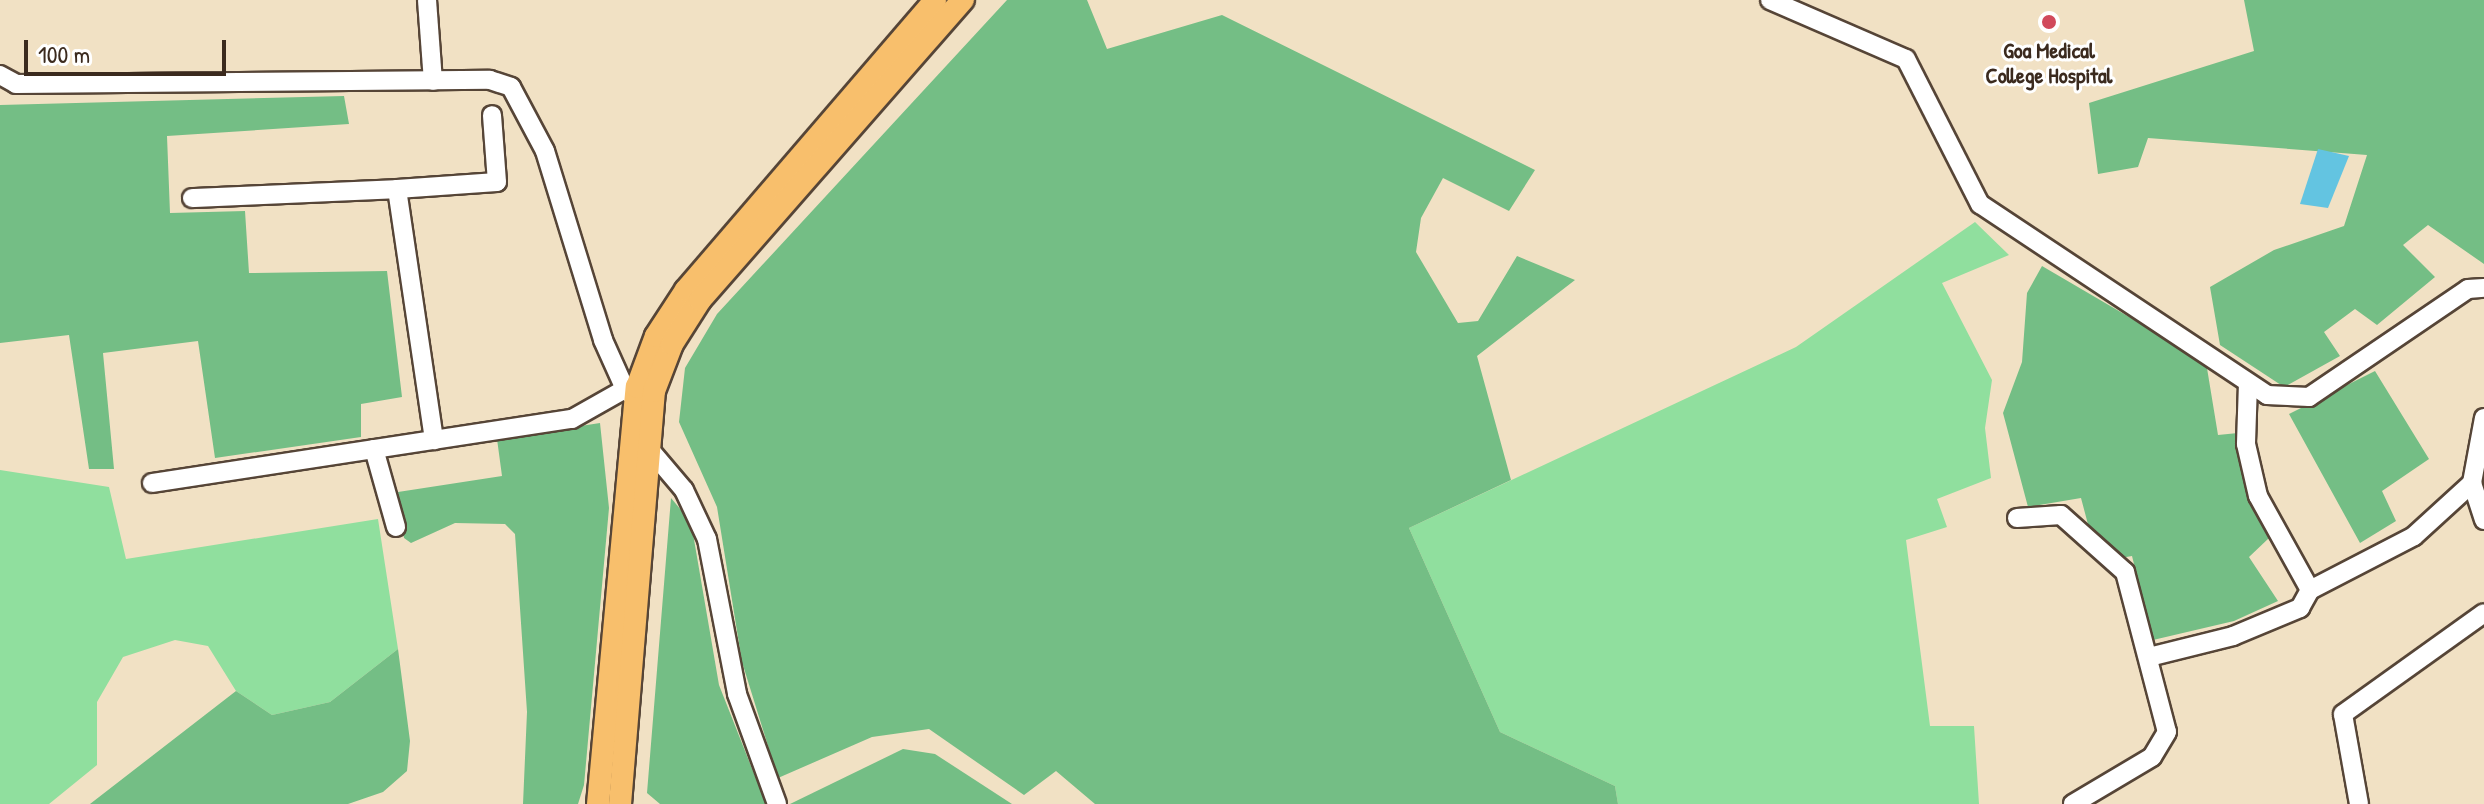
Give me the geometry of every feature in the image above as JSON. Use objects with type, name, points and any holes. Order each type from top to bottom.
[{"type":"main road","points":[[620,804],[641,440],[638,400],[656,336],[686,290],[935,0]]},
{"type":"main road","points":[[638,400],[700,300],[963,0]]},
{"type":"main road","points":[[598,804],[641,440]]},
{"type":"street","points":[[427,0],[433,81]]},
{"type":"street","points":[[1770,0],[1906,59],[1980,204],[2248,383],[2289,401],[2309,397],[2468,289],[2484,288]]},
{"type":"street","points":[[0,75],[16,84],[490,80],[511,87],[527,106],[638,400],[572,419],[152,483]]},
{"type":"street","points":[[192,198],[497,182],[492,115]]},
{"type":"street","points":[[397,189],[434,440]]},
{"type":"street","points":[[2248,383],[2246,444],[2258,496],[2310,590]]},
{"type":"street","points":[[2484,418],[2472,483],[2484,520]]},
{"type":"street","points":[[641,440],[684,490],[707,539],[737,694],[777,804]]},
{"type":"street","points":[[374,449],[396,527]]},
{"type":"street","points":[[2149,657],[2233,636],[2300,608],[2310,590],[2414,536],[2472,483]]},
{"type":"street","points":[[2017,518],[2061,515],[2125,572],[2149,657],[2167,742],[2073,804]]},
{"type":"street","points":[[2359,804],[2343,714],[2484,613]]},
{"type":"green space","points":[[1007,0],[1087,0],[1107,49],[1222,15],[1535,170],[1509,211],[1443,178],[1421,218],[1416,252],[1458,323],[1478,321],[1517,256],[1575,280],[1477,356],[1511,480],[1409,528],[1500,732],[1615,786],[1618,804],[1095,804],[1056,771],[1024,795],[929,729],[872,737],[778,778],[742,662],[717,507],[679,422],[685,368],[717,314]]},
{"type":"green space","points":[[2244,0],[2484,0],[2484,264],[2428,225],[2403,245],[2435,277],[2377,325],[2355,309],[2324,332],[2340,356],[2284,387],[2220,345],[2210,287],[2274,250],[2344,226],[2367,155],[2148,138],[2138,167],[2098,174],[2089,103],[2254,51]]},
{"type":"green space","points":[[344,96],[349,124],[167,136],[170,213],[245,211],[249,273],[387,271],[402,397],[361,404],[361,437],[215,458],[198,341],[103,353],[114,469],[89,469],[69,335],[0,343],[0,105]]},
{"type":"green space","points":[[1975,222],[2009,255],[1942,283],[1992,380],[1985,428],[1991,478],[1937,499],[1947,527],[1906,540],[1930,726],[1974,726],[1979,804],[1618,804],[1615,786],[1500,732],[1409,528],[1796,347]]},
{"type":"green space","points":[[2042,266],[2206,362],[2218,435],[2238,433],[2250,496],[2269,538],[2249,557],[2278,601],[2234,621],[2153,640],[2132,556],[2098,562],[2081,498],[2028,507],[2003,413],[2022,362],[2027,293]]},
{"type":"green space","points":[[2375,371],[2429,459],[2382,491],[2396,521],[2360,543],[2289,414]]},
{"type":"green space","points":[[600,423],[609,508],[584,785],[578,804],[523,804],[527,712],[515,534],[505,524],[455,523],[411,543],[404,538],[398,492],[502,476],[497,439]]},
{"type":"green space","points":[[0,470],[109,487],[126,559],[378,519],[398,649],[330,702],[272,715],[236,691],[208,646],[175,640],[123,657],[97,702],[97,765],[49,804],[0,804]]},
{"type":"green space","points":[[671,498],[691,522],[719,685],[766,804],[660,804],[647,793]]},
{"type":"green space","points":[[398,649],[410,741],[407,771],[383,792],[348,804],[90,804],[236,691],[272,715],[330,702]]},
{"type":"green space","points":[[903,749],[935,754],[1012,804],[790,804]]},
{"type":"water","points":[[2318,149],[2349,156],[2328,208],[2300,204]]},
{"type":"place","name":"Goa Medical College Hospital","points":[[2049,22]]}]
